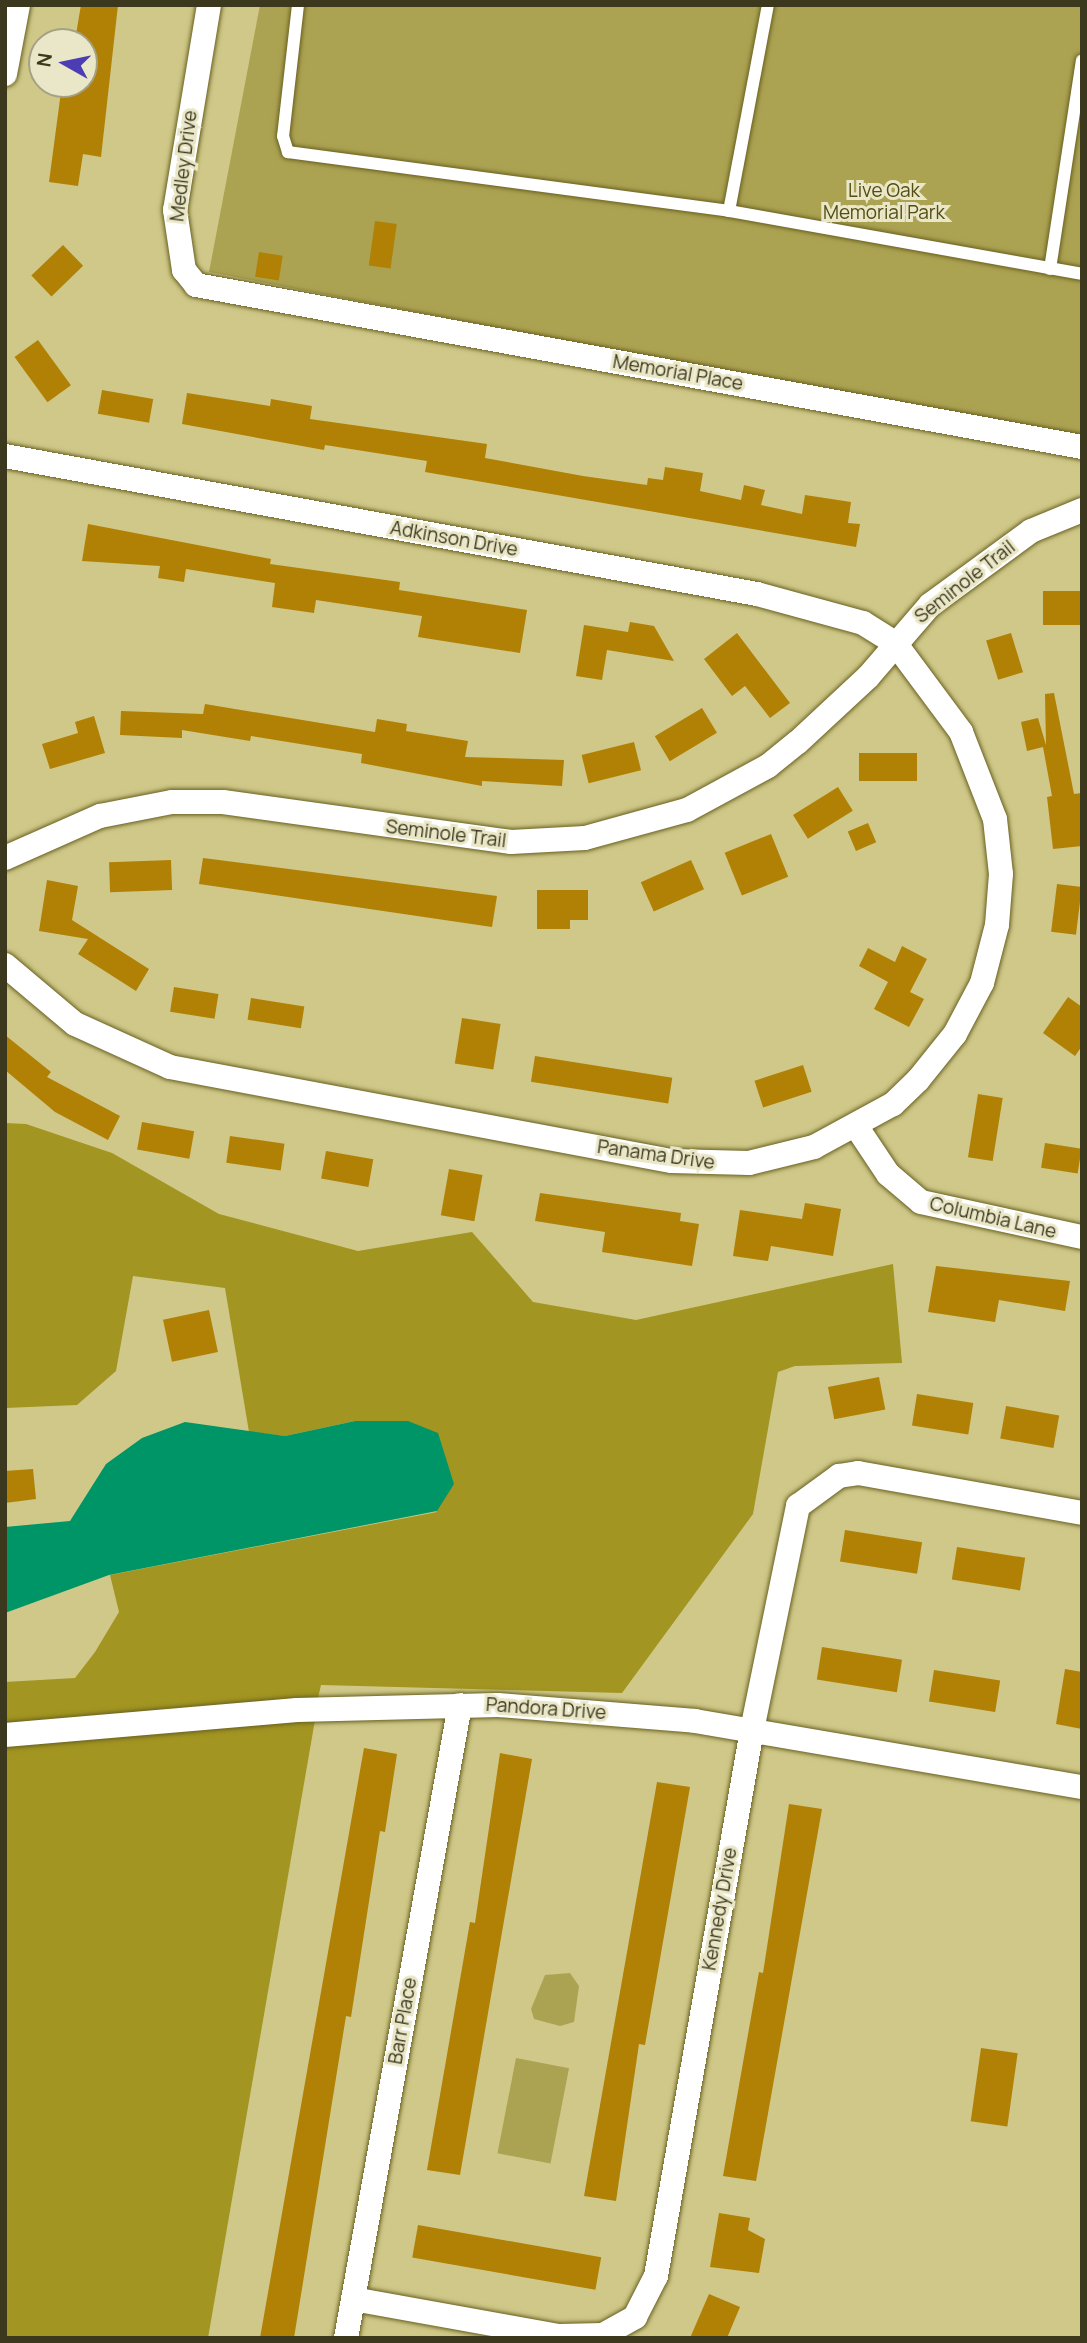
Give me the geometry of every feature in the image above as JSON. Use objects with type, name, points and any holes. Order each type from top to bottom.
[{"type":"street","points":[[5,74],[18,5]]},
{"type":"street","name":"Medley Drive","points":[[209,5],[175,210],[177,244],[184,271],[196,285],[275,300]]},
{"type":"street","name":"Memorial Place","points":[[275,300],[1082,447]]},
{"type":"street","name":"Adkinson Drive","points":[[5,456],[757,594],[843,615],[895,643]]},
{"type":"street","name":"Seminole Trail","points":[[5,858],[100,817],[172,803],[235,803],[480,841],[546,842],[619,831],[687,810],[768,766],[868,677],[930,605],[1013,543],[1082,510]]},
{"type":"street","name":"Panama Drive","points":[[5,965],[57,1011],[98,1037],[152,1062],[207,1076],[700,1164],[780,1158],[856,1126],[893,1104],[955,1034],[993,951],[1000,898],[999,842],[979,771],[961,733],[895,643]]},
{"type":"street","name":"Columbia Lane","points":[[856,1126],[888,1174],[921,1202],[1082,1237]]},
{"type":"street","name":"Kennedy Drive","points":[[353,2299],[559,2336],[604,2334],[643,2308],[656,2276],[752,1730],[788,1539],[798,1506],[811,1492],[838,1476],[858,1473],[1082,1513]]},
{"type":"street","name":"Pandora Drive","points":[[5,1735],[297,1710],[460,1705],[638,1715],[752,1730],[1082,1787]]},
{"type":"street","name":"Barr Place","points":[[346,2338],[460,1705]]},
{"type":"lane","points":[[299,5],[283,136],[288,152],[729,212],[1082,274]]},
{"type":"lane","points":[[729,212],[768,5]]},
{"type":"lane","points":[[1050,269],[1082,60]]},
{"type":"green space","name":"Live Oak Memorial Park","points":[[260,5],[1082,5],[1082,440],[209,272]]},
{"type":"green space","points":[[570,1973],[579,1986],[574,2022],[560,2026],[534,2019],[531,2009],[545,1975]]},
{"type":"green space","points":[[516,2058],[569,2068],[550,2164],[497,2153]]},
{"type":"shaded area","points":[[5,1123],[26,1124],[112,1153],[219,1214],[358,1251],[472,1232],[533,1302],[636,1320],[893,1264],[902,1363],[795,1366],[778,1372],[753,1514],[622,1693],[321,1685],[318,1698],[5,1724],[5,1682],[75,1678],[95,1652],[119,1612],[110,1575],[437,1512],[355,1421],[285,1436],[249,1432],[225,1288],[133,1276],[116,1371],[77,1405],[5,1408]]},
{"type":"shaded area","points":[[355,1421],[408,1421],[438,1433],[454,1484],[437,1511],[109,1575],[5,1613],[5,1527],[70,1521],[106,1464],[142,1438],[185,1422],[285,1436]]},
{"type":"shaded area","points":[[315,1720],[208,2338],[5,2338],[5,1746]]},
{"type":"building","points":[[81,5],[118,5],[101,157],[83,154],[78,186],[49,182],[60,98],[98,98],[98,28],[77,28]]},
{"type":"building","points":[[375,221],[397,224],[391,269],[369,266]]},
{"type":"building","points":[[63,245],[83,266],[51,296],[31,276]]},
{"type":"building","points":[[259,252],[283,256],[279,280],[255,277]]},
{"type":"building","points":[[38,340],[71,385],[47,402],[15,357]]},
{"type":"building","points":[[102,390],[153,399],[149,423],[98,414]]},
{"type":"building","points":[[187,393],[270,406],[271,399],[312,406],[310,419],[487,444],[485,458],[583,476],[647,485],[648,478],[663,480],[665,467],[703,473],[700,491],[741,500],[744,485],[765,490],[761,505],[802,514],[805,495],[851,502],[848,523],[860,524],[856,547],[425,472],[427,461],[325,445],[324,450],[182,424]]},
{"type":"building","points":[[88,524],[271,559],[270,564],[400,582],[399,590],[527,610],[520,653],[418,637],[422,616],[316,600],[314,613],[272,607],[275,583],[186,569],[184,582],[158,578],[160,566],[82,561]]},
{"type":"building","points":[[1043,591],[1082,591],[1082,625],[1043,625]]},
{"type":"building","points":[[630,622],[654,626],[674,661],[607,650],[602,680],[576,676],[584,625],[628,632]]},
{"type":"building","points":[[737,633],[790,703],[770,718],[745,686],[732,696],[704,659]]},
{"type":"building","points":[[1011,633],[1023,672],[998,680],[986,641]]},
{"type":"building","points":[[1054,693],[1074,794],[1082,793],[1082,846],[1053,849],[1047,797],[1052,796],[1043,747],[1027,751],[1021,722],[1038,718],[1046,745],[1045,694]]},
{"type":"building","points":[[205,704],[375,732],[377,719],[407,724],[406,731],[468,741],[465,757],[564,760],[562,786],[482,781],[482,786],[361,763],[362,754],[251,736],[250,741],[182,730],[182,738],[120,735],[121,711],[203,714]]},
{"type":"building","points":[[702,708],[717,733],[670,761],[655,736]]},
{"type":"building","points":[[94,716],[105,753],[50,769],[42,744],[78,733],[75,722]]},
{"type":"building","points":[[634,742],[641,770],[589,783],[582,755]]},
{"type":"building","points":[[859,753],[917,753],[917,781],[859,781]]},
{"type":"building","points":[[838,787],[853,811],[808,839],[793,815]]},
{"type":"building","points":[[868,823],[876,842],[856,851],[848,832]]},
{"type":"building","points":[[771,834],[788,877],[742,895],[725,853]]},
{"type":"building","points":[[203,858],[497,896],[492,927],[199,884]]},
{"type":"building","points":[[171,860],[172,890],[110,892],[109,862]]},
{"type":"building","points":[[691,860],[704,889],[654,912],[641,882]]},
{"type":"building","points":[[47,880],[78,886],[72,920],[149,969],[136,991],[78,954],[88,939],[39,931]]},
{"type":"building","points":[[1057,884],[1082,887],[1076,935],[1051,932]]},
{"type":"building","points":[[537,890],[588,890],[588,920],[570,920],[570,929],[537,929]]},
{"type":"building","points":[[902,946],[927,959],[910,992],[924,999],[909,1027],[874,1009],[888,982],[859,966],[868,948],[895,962]]},
{"type":"building","points":[[174,987],[218,994],[215,1019],[170,1012]]},
{"type":"building","points":[[1068,997],[1082,1007],[1082,1046],[1075,1056],[1043,1033]]},
{"type":"building","points":[[251,998],[304,1006],[301,1028],[248,1020]]},
{"type":"building","points":[[462,1018],[501,1024],[493,1070],[455,1063]]},
{"type":"building","points":[[5,1035],[51,1072],[47,1077],[120,1116],[108,1140],[55,1112],[5,1070]]},
{"type":"building","points":[[535,1056],[672,1078],[668,1103],[531,1082]]},
{"type":"building","points":[[803,1065],[812,1092],[763,1107],[754,1081]]},
{"type":"building","points":[[978,1094],[1003,1098],[993,1161],[968,1157]]},
{"type":"building","points":[[142,1122],[194,1131],[189,1159],[137,1150]]},
{"type":"building","points":[[230,1136],[284,1144],[281,1170],[226,1163]]},
{"type":"building","points":[[1045,1143],[1082,1149],[1078,1173],[1041,1168]]},
{"type":"building","points":[[326,1151],[373,1159],[368,1187],[321,1179]]},
{"type":"building","points":[[449,1169],[482,1175],[474,1221],[441,1215]]},
{"type":"building","points":[[540,1193],[681,1213],[680,1221],[699,1224],[692,1266],[602,1252],[605,1232],[535,1221]]},
{"type":"building","points":[[805,1203],[841,1209],[833,1256],[771,1246],[768,1261],[733,1256],[740,1210],[802,1219]]},
{"type":"building","points":[[936,1266],[1070,1281],[1065,1311],[999,1300],[995,1322],[928,1312]]},
{"type":"building","points":[[209,1310],[218,1352],[172,1362],[163,1320]]},
{"type":"building","points":[[879,1377],[885,1409],[834,1419],[828,1387]]},
{"type":"building","points":[[917,1394],[973,1403],[968,1435],[912,1426]]},
{"type":"building","points":[[1006,1406],[1059,1415],[1053,1448],[1000,1438]]},
{"type":"building","points":[[33,1469],[36,1499],[5,1503],[5,1471]]},
{"type":"building","points":[[845,1530],[922,1542],[917,1574],[840,1562]]},
{"type":"building","points":[[957,1547],[1025,1558],[1020,1590],[952,1580]]},
{"type":"building","points":[[822,1647],[902,1660],[897,1692],[817,1680]]},
{"type":"building","points":[[1065,1669],[1082,1672],[1082,1729],[1056,1724]]},
{"type":"building","points":[[934,1670],[1000,1680],[995,1712],[929,1702]]},
{"type":"building","points":[[364,1748],[397,1754],[385,1832],[380,1831],[351,2017],[346,2016],[294,2338],[260,2338]]},
{"type":"building","points":[[500,1753],[532,1759],[460,2175],[427,2170],[470,1922],[475,1923]]},
{"type":"building","points":[[657,1782],[690,1787],[645,2045],[639,2044],[616,2201],[584,2196]]},
{"type":"building","points":[[789,1804],[822,1809],[756,2181],[723,2176],[759,1972],[763,1973]]},
{"type":"building","points":[[981,2048],[1018,2053],[1007,2126],[971,2121]]},
{"type":"building","points":[[719,2213],[750,2218],[748,2230],[765,2239],[759,2273],[710,2267]]},
{"type":"building","points":[[418,2225],[601,2257],[595,2290],[412,2257]]},
{"type":"building","points":[[709,2294],[740,2307],[727,2338],[690,2338]]}]
